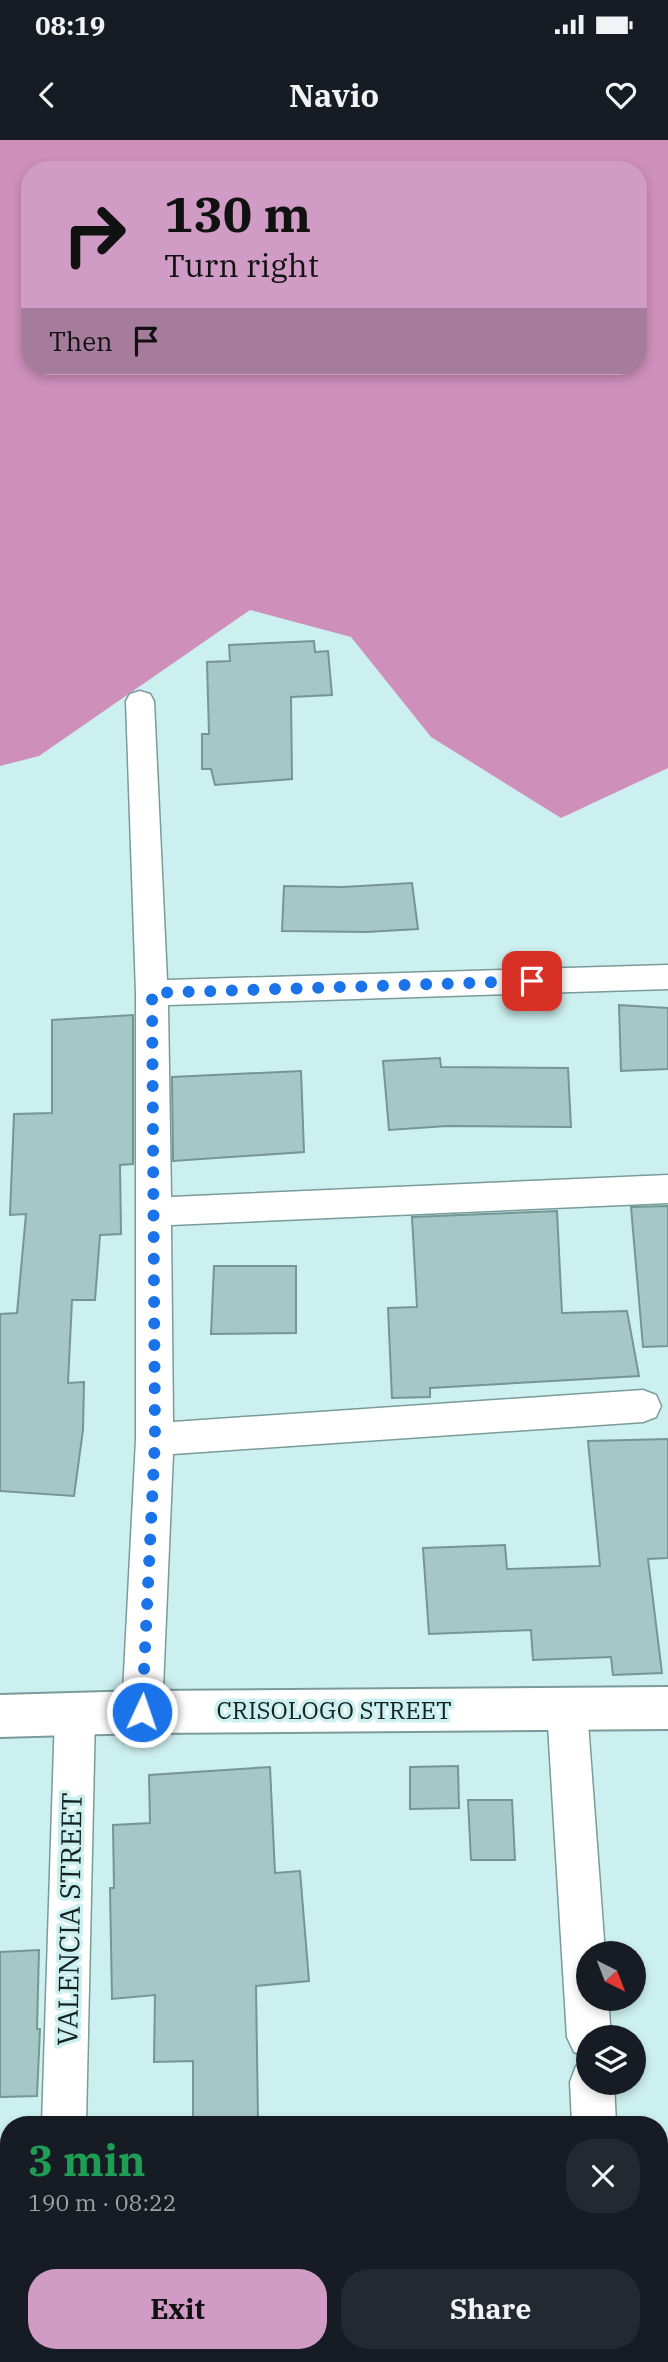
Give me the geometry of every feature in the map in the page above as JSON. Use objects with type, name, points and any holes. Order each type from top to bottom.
[{"type":"street","points":[[140,701],[152,993],[155,1439],[142,1712]]},
{"type":"street","points":[[152,993],[668,977]]},
{"type":"street","points":[[154,1212],[668,1189]]},
{"type":"street","points":[[155,1439],[643,1406]]},
{"type":"street","name":"CRISOLOGO STREET","points":[[0,1716],[142,1712],[668,1708]]},
{"type":"street","points":[[567,1709],[588,2025]]},
{"type":"street","name":"VALENCIA STREET","points":[[64,2116],[75,1714]]},
{"type":"street","points":[[593,2095],[594,2116]]},
{"type":"shaded area","points":[[0,140],[668,140],[668,768],[561,818],[431,737],[351,637],[250,610],[39,756],[0,766]]},
{"type":"building","points":[[314,641],[315,652],[328,651],[332,695],[291,697],[292,779],[215,785],[211,769],[202,769],[202,734],[209,734],[207,662],[230,661],[229,645]]},
{"type":"building","points":[[412,883],[418,929],[366,932],[282,931],[284,886],[343,887]]},
{"type":"building","points":[[619,1005],[668,1008],[668,1069],[621,1071]]},
{"type":"building","points":[[133,1015],[133,1164],[120,1165],[121,1234],[100,1235],[95,1300],[72,1300],[68,1383],[84,1382],[83,1430],[74,1496],[0,1491],[0,1314],[17,1313],[26,1214],[10,1215],[14,1114],[52,1113],[52,1020]]},
{"type":"building","points":[[440,1058],[441,1067],[568,1068],[571,1127],[447,1126],[389,1130],[383,1061]]},
{"type":"building","points":[[301,1071],[304,1152],[173,1161],[172,1077]]},
{"type":"building","points":[[668,1206],[668,1346],[643,1347],[631,1207]]},
{"type":"building","points":[[557,1211],[562,1313],[627,1311],[639,1376],[430,1388],[430,1397],[392,1398],[388,1308],[417,1307],[412,1217]]},
{"type":"building","points":[[214,1266],[296,1266],[296,1333],[211,1334]]},
{"type":"building","points":[[668,1439],[668,1558],[648,1559],[662,1673],[613,1675],[611,1657],[533,1660],[531,1630],[429,1634],[423,1548],[505,1545],[507,1569],[600,1566],[588,1441]]},
{"type":"building","points":[[458,1766],[459,1808],[410,1809],[410,1767]]},
{"type":"building","points":[[270,1767],[275,1873],[300,1871],[309,1981],[256,1986],[258,2116],[193,2116],[193,2061],[154,2062],[155,1995],[112,1999],[110,1888],[114,1888],[113,1825],[150,1823],[149,1775]]},
{"type":"building","points":[[468,1800],[512,1800],[515,1860],[471,1860]]},
{"type":"building","points":[[39,1950],[37,2096],[0,2097],[0,1952]]},
{"type":"route","points":[[142,1712],[155,1439],[152,993],[532,981]]}]
